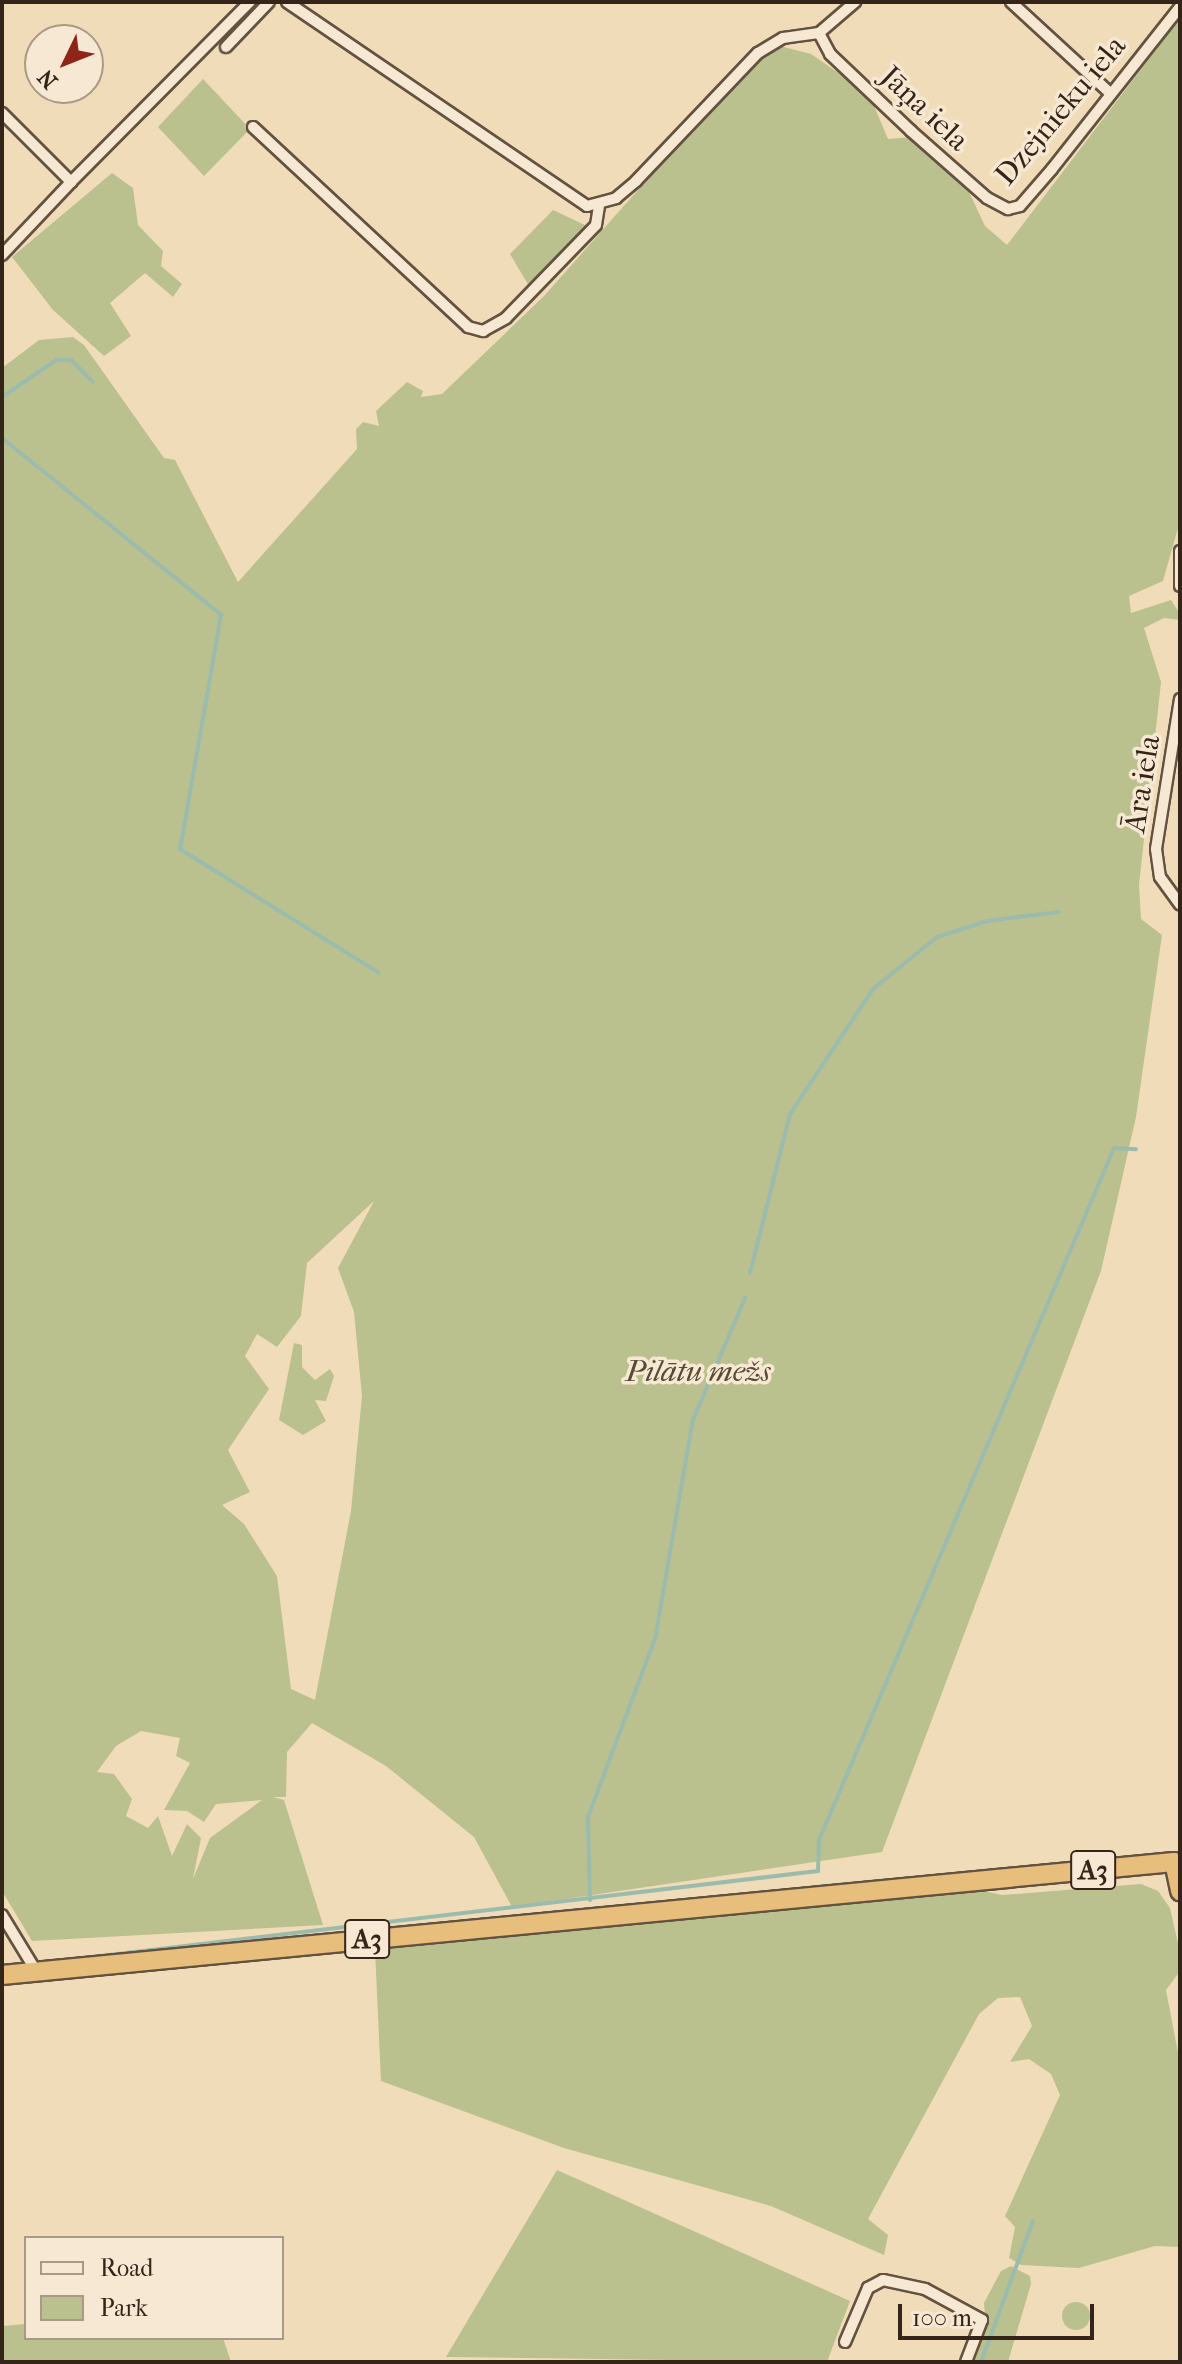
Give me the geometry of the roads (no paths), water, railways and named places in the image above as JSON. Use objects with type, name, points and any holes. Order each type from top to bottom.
[{"type":"highway","name":"A3","points":[[2,1975],[1174,1862],[1180,1891]]},
{"type":"street","points":[[2,255],[250,2]]},
{"type":"street","points":[[226,47],[269,2]]},
{"type":"street","points":[[287,2],[562,192],[599,206]]},
{"type":"street","points":[[253,127],[468,327],[483,331],[506,318],[596,225],[599,206],[636,181],[758,53],[783,38],[819,33],[853,2]]},
{"type":"street","points":[[1011,2],[1109,92]]},
{"type":"street","name":"Dzejnieku iela","points":[[1008,209],[1020,206],[1052,169],[1109,92],[1180,7]]},
{"type":"street","name":"Jāņa iela","points":[[819,33],[830,54],[911,131],[987,198],[1008,209]]},
{"type":"street","points":[[2,113],[71,182]]},
{"type":"street","points":[[1180,551],[1180,586]]},
{"type":"street","name":"Āra iela","points":[[1180,699],[1178,737],[1156,849],[1160,877],[1180,905]]},
{"type":"street","points":[[2,1915],[36,1971]]},
{"type":"street","points":[[845,2342],[868,2288],[883,2280],[925,2289],[982,2320],[966,2362]]},
{"type":"waterway","points":[[2,397],[56,360],[71,360],[93,382]]},
{"type":"waterway","points":[[2,438],[221,615],[180,849],[379,973]]},
{"type":"waterway","points":[[750,1273],[790,1114],[873,989],[937,937],[987,921],[1058,912]]},
{"type":"waterway","points":[[67,1960],[818,1871],[819,1840],[1114,1148],[1136,1149]]},
{"type":"waterway","points":[[590,1900],[588,1817],[655,1639],[693,1420],[745,1298]]},
{"type":"waterway","points":[[981,2362],[1033,2221]]},
{"type":"park label","name":"Pilātu mežs","points":[[698,1372]]}]
